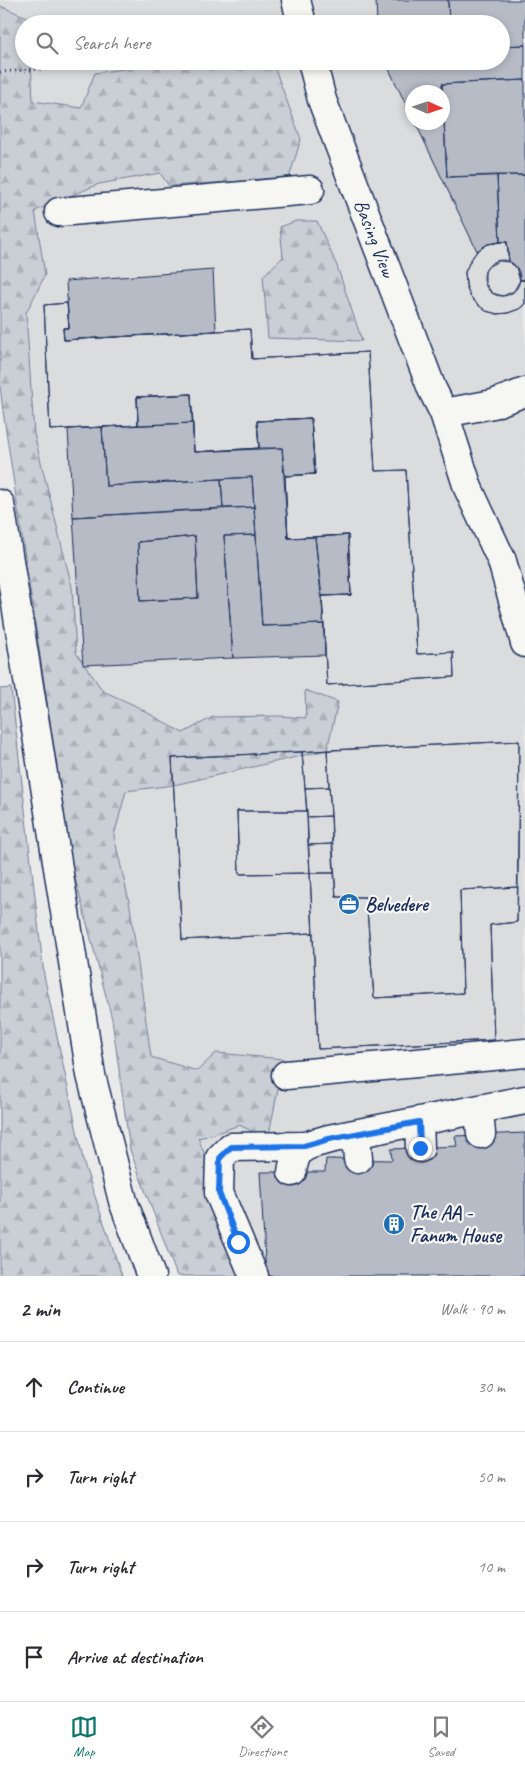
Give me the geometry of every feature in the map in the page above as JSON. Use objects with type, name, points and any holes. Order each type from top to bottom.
[{"type":"main road","points":[[296,0],[300,15]]},
{"type":"main road","name":"Basing View","points":[[314,70],[331,125],[432,389],[444,413],[468,488],[502,561],[525,643]]},
{"type":"main road","points":[[60,212],[310,190]]},
{"type":"main road","points":[[444,413],[493,404],[525,392]]},
{"type":"main road","points":[[0,504],[91,1075],[123,1201],[151,1276]]},
{"type":"main road","points":[[286,1075],[525,1054]]},
{"type":"main road","points":[[254,1276],[219,1193],[220,1158],[231,1147],[304,1146],[329,1139],[357,1147],[480,1122],[525,1100]]},
{"type":"main road","points":[[292,1172],[294,1158],[304,1146]]},
{"type":"path","points":[[0,72],[26,70]]},
{"type":"shaded area","points":[[0,0],[525,0],[525,1276],[230,1276],[168,1135],[85,840],[0,328]]},
{"type":"green space","points":[[0,6],[22,15],[15,15],[15,70],[31,70],[33,101],[81,108],[95,73],[116,70],[275,70],[301,139],[289,178],[169,186],[160,173],[99,184],[35,211],[45,275],[26,313],[34,434],[72,587],[76,653],[103,691],[134,705],[183,733],[213,717],[279,716],[306,718],[305,690],[338,702],[327,750],[174,785],[126,791],[114,836],[130,906],[151,1057],[197,1071],[216,1053],[284,1059],[268,1139],[239,1125],[198,1138],[254,1276],[177,1276],[130,1150],[112,1019],[72,867],[0,386]]},
{"type":"green space","points":[[296,221],[317,221],[337,266],[362,341],[268,338],[263,276],[283,257],[280,227]]},
{"type":"green space","points":[[11,688],[44,975],[84,1164],[122,1276],[0,1276],[0,689]]},
{"type":"building","points":[[376,0],[448,0],[449,15],[377,15]]},
{"type":"building","points":[[448,0],[525,0],[525,45],[510,46],[510,15],[449,15]]},
{"type":"building","points":[[525,45],[525,80],[442,85],[405,85],[405,102],[389,70],[510,70],[510,46]]},
{"type":"building","points":[[525,80],[525,175],[447,177],[444,130],[450,130],[450,85],[442,84]]},
{"type":"building","points":[[419,130],[444,130],[447,177],[497,175],[500,242],[488,244],[477,251]]},
{"type":"building","points":[[497,175],[525,175],[525,280],[520,280],[516,267],[509,262],[507,242],[500,242]]},
{"type":"building","points":[[507,242],[509,262],[516,267],[520,280],[525,280],[525,304],[519,309],[508,313],[497,314],[486,311],[470,296],[466,285],[465,272],[477,251],[488,244]]},
{"type":"building","points":[[507,242],[509,262],[499,261],[489,266],[485,271],[485,283],[492,293],[503,296],[514,291],[520,280],[525,280],[525,304],[519,309],[508,313],[497,314],[486,311],[470,296],[466,285],[465,272],[477,251],[488,244]]},
{"type":"building","points":[[502,260],[514,266],[520,278],[514,290],[502,296],[490,290],[484,278],[490,266]]},
{"type":"building","points":[[213,270],[216,331],[64,340],[63,328],[69,328],[66,281]]},
{"type":"building","points":[[67,303],[69,328],[63,328],[64,340],[250,329],[252,359],[368,352],[375,471],[406,470],[417,654],[453,652],[454,677],[327,685],[322,596],[351,595],[348,535],[288,538],[285,476],[315,474],[311,418],[257,421],[259,448],[194,452],[191,394],[137,397],[138,425],[50,430],[44,305]]},
{"type":"building","points":[[67,303],[69,328],[63,328],[64,340],[250,329],[252,359],[368,352],[375,471],[406,470],[417,654],[453,652],[454,677],[327,685],[322,596],[351,595],[348,535],[288,538],[285,476],[315,474],[311,418],[257,421],[259,448],[194,452],[191,394],[137,397],[138,425],[50,430],[44,305]]},
{"type":"building","points":[[191,394],[193,423],[138,425],[137,397]]},
{"type":"building","points":[[311,418],[315,474],[285,476],[282,448],[259,448],[257,421]]},
{"type":"building","points":[[193,423],[194,452],[282,448],[288,538],[315,537],[324,624],[262,626],[252,477],[106,486],[102,427]]},
{"type":"building","points":[[102,427],[106,486],[221,479],[223,508],[73,517],[68,429]]},
{"type":"building","points":[[252,477],[254,507],[223,508],[221,479]]},
{"type":"building","points":[[254,507],[256,535],[224,536],[233,658],[83,665],[73,517]],"holes":[[[195,536],[198,598],[140,601],[138,542]]]},
{"type":"building","points":[[256,535],[262,626],[324,624],[325,655],[233,658],[224,536]]},
{"type":"building","points":[[348,535],[351,595],[322,596],[315,537]]},
{"type":"building","points":[[195,536],[198,598],[140,601],[138,542]]},
{"type":"building","name":"Belvedere","points":[[519,741],[517,922],[490,925],[494,1040],[318,1049],[313,933],[182,940],[172,758]]},
{"type":"building","points":[[519,741],[518,887],[460,890],[463,993],[374,998],[366,897],[336,897],[327,750]]},
{"type":"building","points":[[327,750],[329,787],[305,788],[302,752]]},
{"type":"building","points":[[302,752],[307,811],[237,811],[239,874],[310,873],[313,933],[182,940],[172,758]]},
{"type":"building","points":[[329,787],[331,816],[307,817],[305,788]]},
{"type":"building","points":[[237,811],[307,811],[310,873],[239,874]]},
{"type":"building","points":[[331,816],[332,844],[308,845],[307,817]]},
{"type":"building","points":[[332,844],[334,873],[310,873],[308,845]]},
{"type":"building","points":[[310,873],[334,873],[336,897],[366,897],[374,998],[463,993],[460,890],[518,887],[517,922],[490,925],[494,1040],[318,1049]]},
{"type":"building","name":"The AA - Fanum House","points":[[525,1133],[525,1276],[266,1276],[260,1172],[325,1172],[326,1159],[392,1160],[391,1149],[457,1146],[455,1136]]},
{"type":"place","name":"Belvedere","points":[[349,904]]},
{"type":"place","name":"The AA - Fanum House","points":[[394,1224]]},
{"type":"route","points":[[238,1242],[219,1193],[220,1158],[231,1147],[304,1146],[329,1139],[419,1122],[420,1148]]}]
